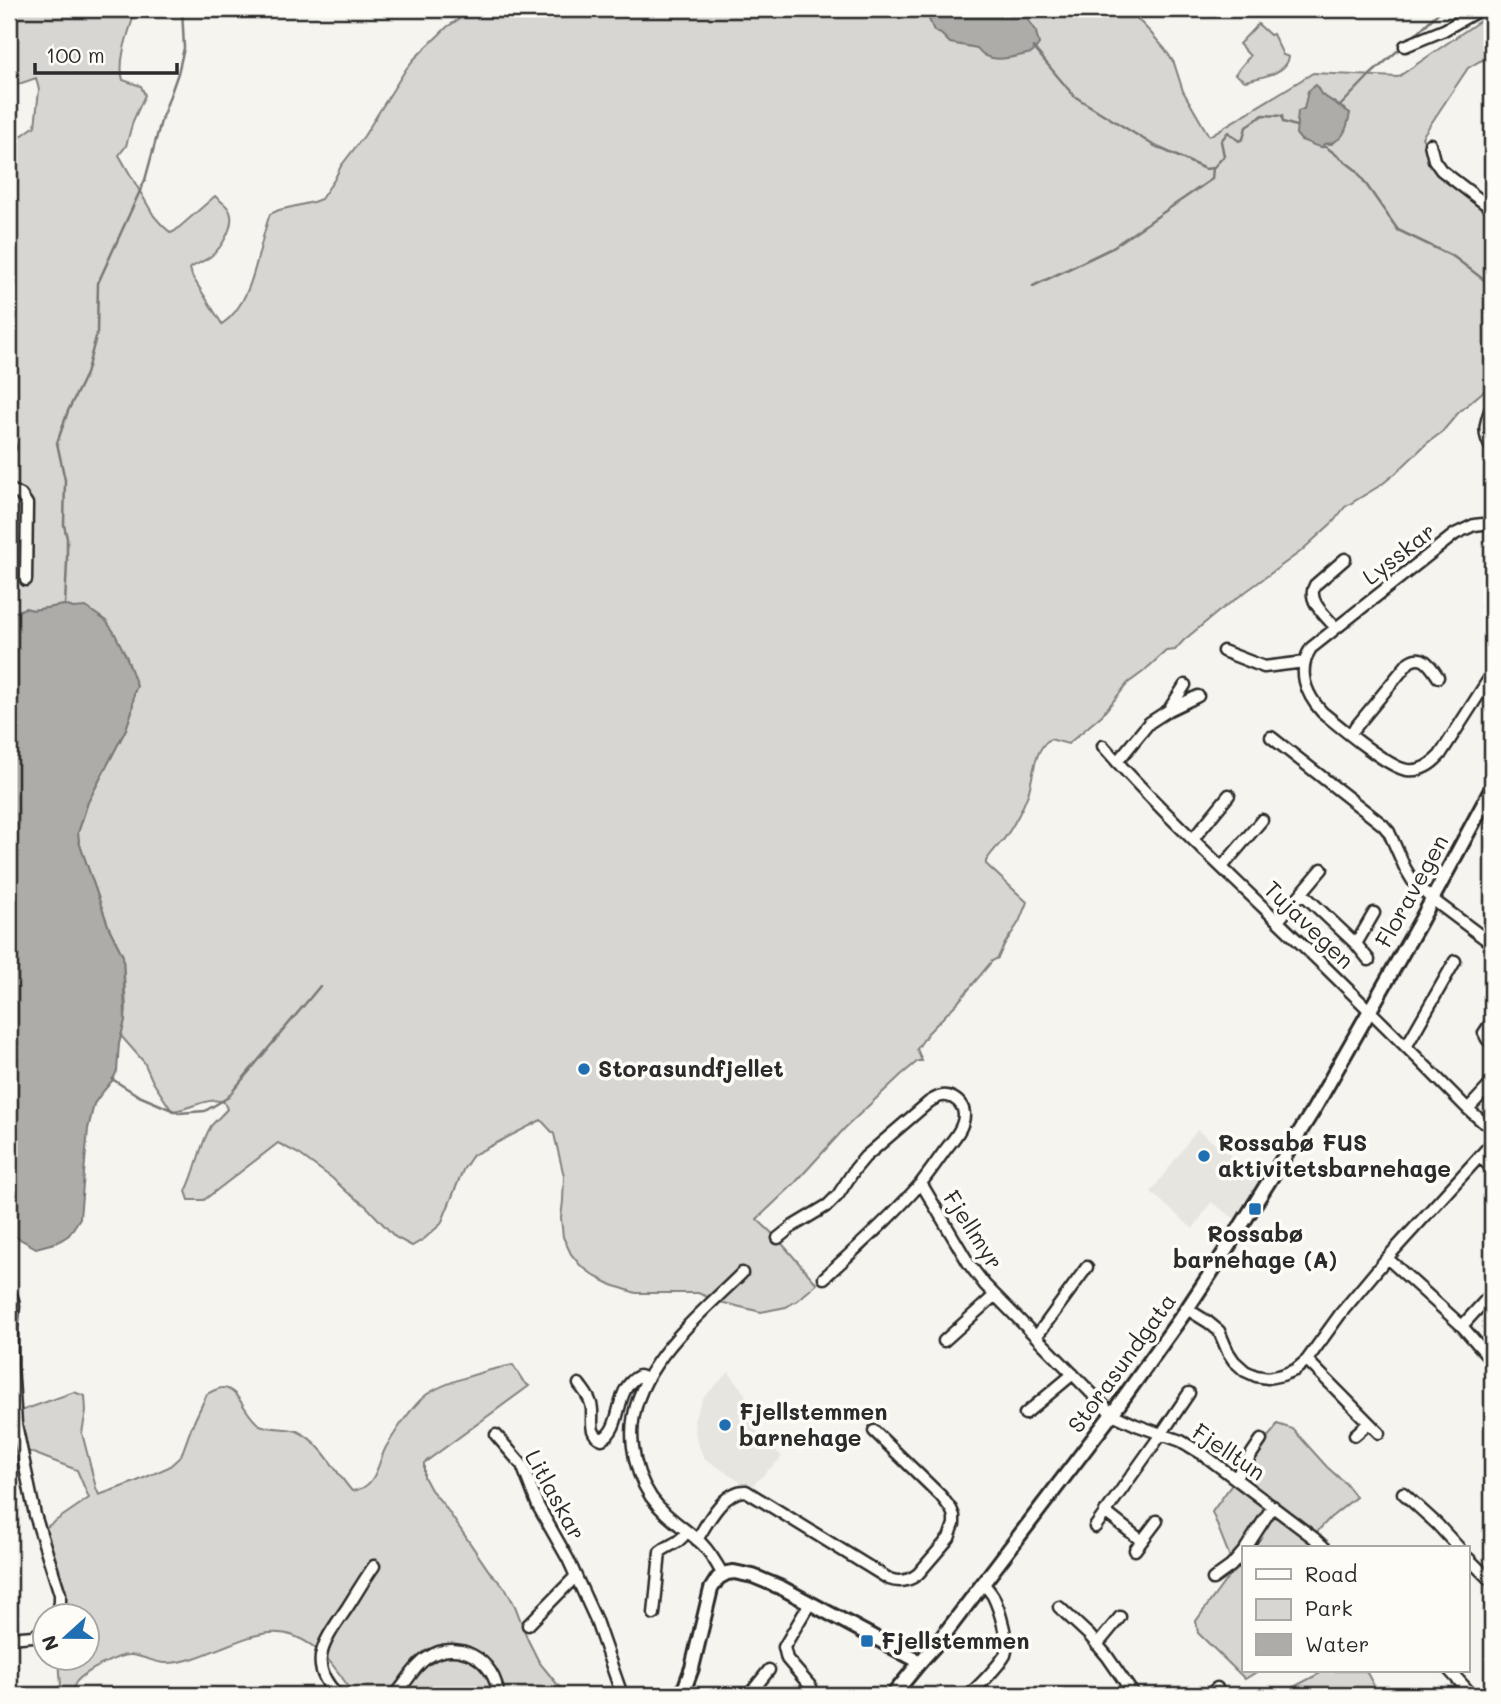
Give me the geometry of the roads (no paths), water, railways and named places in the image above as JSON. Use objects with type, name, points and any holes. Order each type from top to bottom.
[{"type":"street","points":[[1405,46],[1444,30],[1480,9]]},
{"type":"street","points":[[1430,144],[1434,160],[1441,170],[1492,209]]},
{"type":"street","points":[[1492,405],[1485,432],[1492,449]]},
{"type":"street","points":[[9,489],[21,495],[27,504],[26,580]]},
{"type":"street","name":"Lysskar","points":[[1304,662],[1311,648],[1455,534],[1474,524],[1492,523]]},
{"type":"street","name":"Lysskar","points":[[1336,628],[1313,599],[1312,590],[1345,559]]},
{"type":"street","points":[[1223,651],[1264,667],[1304,662],[1304,681],[1314,703],[1322,712],[1384,759],[1398,767],[1413,770],[1425,768],[1440,755],[1492,674]]},
{"type":"street","points":[[1350,734],[1409,662],[1421,658],[1438,677]]},
{"type":"street","points":[[1168,710],[1185,685]]},
{"type":"street","points":[[1116,762],[1149,723],[1198,695]]},
{"type":"street","points":[[1271,737],[1383,825],[1393,839],[1409,876],[1422,891],[1492,944]]},
{"type":"street","name":"Tujavegen","points":[[1103,746],[1193,839],[1468,1109],[1492,1126]]},
{"type":"street","name":"Floravegen","points":[[1369,1012],[1492,788]]},
{"type":"street","points":[[1193,839],[1229,795]]},
{"type":"street","points":[[1222,867],[1262,820]]},
{"type":"street","points":[[1278,921],[1322,869]]},
{"type":"street","points":[[1302,893],[1356,944],[1369,960]]},
{"type":"street","points":[[1356,944],[1374,914]]},
{"type":"street","points":[[1406,1047],[1455,961]]},
{"type":"street","name":"Storasundgata","points":[[893,1695],[983,1583],[1112,1414],[1187,1309],[1314,1109],[1369,1012]]},
{"type":"street","points":[[1492,1021],[1484,1033],[1492,1044]]},
{"type":"street","points":[[1468,1109],[1492,1083]]},
{"type":"street","points":[[778,1238],[828,1205],[865,1157],[929,1102],[939,1096],[957,1100],[963,1107],[961,1128],[921,1183],[824,1278]]},
{"type":"street","points":[[1187,1309],[1219,1331],[1234,1361],[1245,1371],[1268,1378],[1295,1370],[1307,1360],[1341,1313],[1387,1258],[1490,1145]]},
{"type":"street","points":[[1480,1156],[1492,1169]]},
{"type":"street","name":"Fjellmyr","points":[[921,1183],[969,1264],[994,1296],[1112,1414]]},
{"type":"street","points":[[1387,1258],[1462,1326],[1488,1356]]},
{"type":"street","points":[[1036,1337],[1087,1267]]},
{"type":"street","points":[[723,1575],[709,1552],[677,1525],[652,1498],[637,1469],[632,1424],[638,1397],[647,1379],[671,1346],[742,1273]]},
{"type":"street","points":[[9,1290],[14,1306],[12,1425],[34,1515],[54,1573],[60,1602]]},
{"type":"street","points":[[1462,1326],[1492,1293]]},
{"type":"street","name":"Fjellmyr","points":[[944,1340],[994,1296]]},
{"type":"street","points":[[1307,1360],[1378,1433]]},
{"type":"street","points":[[1025,1414],[1073,1374]]},
{"type":"street","points":[[579,1384],[591,1402],[592,1430],[602,1439],[612,1430],[627,1384],[639,1376],[647,1379]]},
{"type":"street","name":"Fjelltun","points":[[1095,1527],[1189,1393]]},
{"type":"street","name":"Fjelltun","points":[[1112,1414],[1181,1441],[1204,1455],[1323,1546]]},
{"type":"street","points":[[1355,1435],[1369,1423]]},
{"type":"street","points":[[697,1540],[727,1498],[734,1493],[746,1491],[890,1579],[900,1581],[912,1578],[949,1538],[954,1516],[941,1496],[874,1431]]},
{"type":"street","name":"Litlaskar","points":[[496,1435],[522,1465],[538,1506],[576,1576],[595,1618],[622,1695]]},
{"type":"street","points":[[1236,1478],[1261,1440]]},
{"type":"street","points":[[1403,1493],[1457,1546]]},
{"type":"street","name":"Fjelltun","points":[[1248,1546],[1273,1506]]},
{"type":"street","points":[[1105,1512],[1142,1541]]},
{"type":"street","points":[[1135,1550],[1157,1521]]},
{"type":"street","points":[[654,1614],[660,1552],[680,1541],[687,1532]]},
{"type":"street","name":"Fjelltun","points":[[1213,1579],[1231,1566],[1242,1553]]},
{"type":"street","points":[[1470,1560],[1492,1582]]},
{"type":"street","points":[[338,1695],[323,1675],[320,1660],[322,1647],[374,1566]]},
{"type":"street","points":[[682,1695],[692,1668],[711,1589],[718,1578],[734,1572],[753,1576],[782,1588],[920,1662]]},
{"type":"street","name":"Litlaskar","points":[[528,1625],[576,1576]]},
{"type":"street","points":[[968,1695],[975,1691],[1004,1656],[1007,1648],[996,1603],[983,1583]]},
{"type":"street","points":[[810,1603],[784,1647],[786,1659],[811,1687]]},
{"type":"street","points":[[1059,1607],[1089,1635],[1134,1695]]},
{"type":"street","points":[[1097,1645],[1121,1617]]},
{"type":"street","points":[[9,1638],[32,1636]]},
{"type":"street","points":[[395,1695],[423,1660],[439,1653],[457,1650],[473,1655],[485,1664],[495,1681],[498,1695]]},
{"type":"street","points":[[749,1695],[769,1670]]},
{"type":"street","points":[[1451,1672],[1472,1695]]},
{"type":"water","points":[[932,9],[1030,9],[1032,10],[1028,20],[1036,32],[1039,44],[1032,53],[1002,59],[988,57],[977,48],[950,43],[934,31],[928,17]]},
{"type":"water","points":[[1316,85],[1321,94],[1350,113],[1340,138],[1322,147],[1301,140],[1296,134],[1298,111],[1304,109],[1308,91]]},
{"type":"water","points":[[65,605],[73,608],[86,607],[106,621],[126,656],[137,686],[126,729],[88,802],[78,833],[109,928],[123,956],[125,1020],[119,1044],[117,1071],[94,1104],[88,1129],[80,1218],[69,1235],[58,1242],[36,1248],[9,1233],[9,615],[25,608],[33,610]]},
{"type":"waterway","points":[[65,605],[65,480],[57,443],[68,411],[86,374],[97,333],[98,283],[145,180],[178,73],[184,48],[182,9]]},
{"type":"waterway","points":[[1411,39],[1442,9]]},
{"type":"waterway","points":[[1340,106],[1403,46]]},
{"type":"waterway","points":[[1033,47],[1074,96],[1153,145],[1205,169],[1213,168],[1224,156],[1221,141],[1228,132],[1239,141],[1243,139],[1246,127],[1263,115],[1282,116],[1283,122],[1296,126]]},
{"type":"waterway","points":[[1322,147],[1326,147],[1356,170],[1398,230],[1454,257],[1492,286]]},
{"type":"waterway","points":[[1033,286],[1110,249],[1212,179],[1213,168]]},
{"type":"waterway","points":[[112,1079],[139,1096],[179,1113],[205,1111],[227,1098],[320,986]]},
{"type":"place","name":"Storasundfjellet","points":[[584,1069]]},
{"type":"place","name":"Rossabø FUS aktivitetsbarnehage","points":[[1204,1156]]},
{"type":"place","name":"Rossabø barnehage (A)","points":[[1255,1209]]},
{"type":"place","name":"Fjellstemmen barnehage","points":[[725,1425]]},
{"type":"place","name":"Fjellstemmen","points":[[867,1641]]}]
